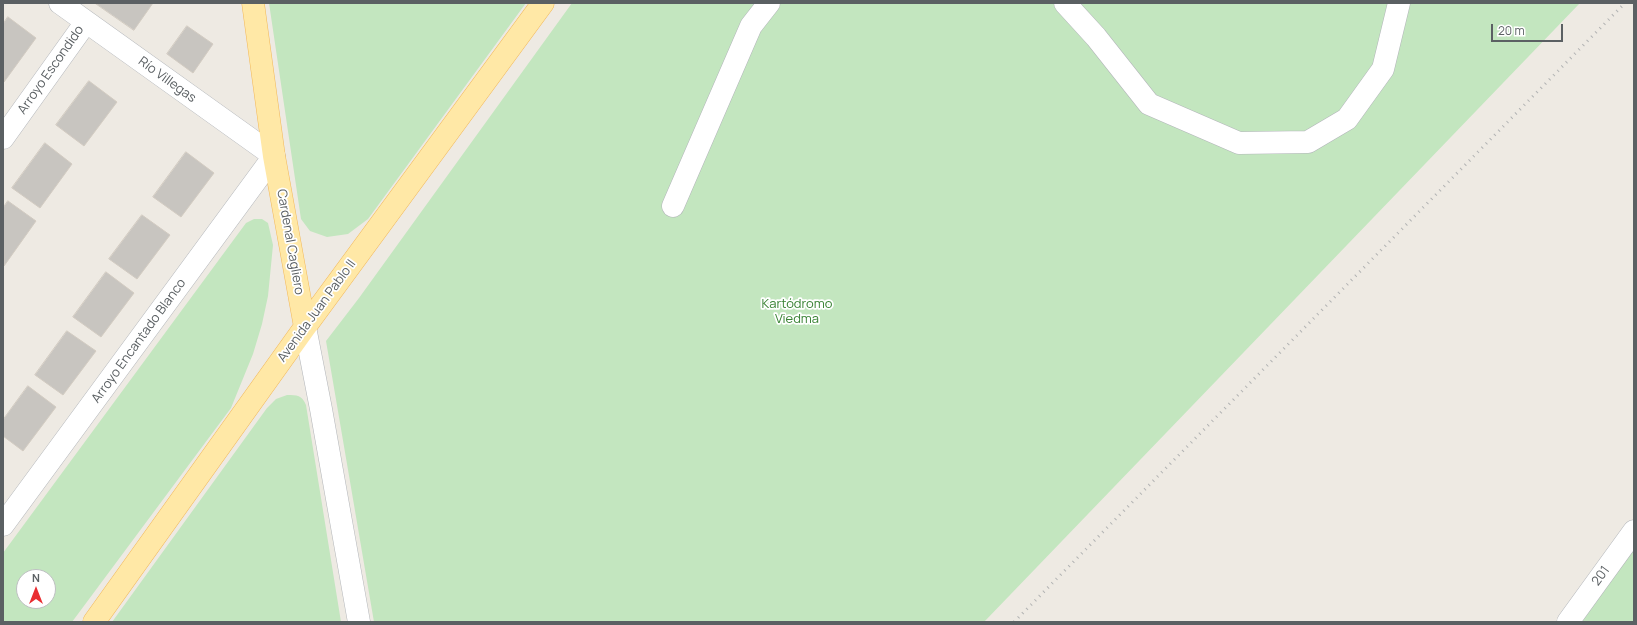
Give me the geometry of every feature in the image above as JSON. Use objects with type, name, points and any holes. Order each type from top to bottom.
[{"type":"main road","name":"Cardenal Cagliero","points":[[253,3],[274,156],[304,328]]},
{"type":"main road","name":"Avenida Juan Pablo II","points":[[94,622],[304,328],[543,3]]},
{"type":"street","name":"Río Villegas","points":[[60,3],[274,156]]},
{"type":"street","points":[[673,206],[751,26],[769,3]]},
{"type":"street","points":[[1065,3],[1096,37],[1149,104],[1239,143],[1308,142],[1347,119],[1383,69],[1399,3]]},
{"type":"street","name":"Arroyo Escondido","points":[[3,138],[86,22]]},
{"type":"street","name":"Arroyo Encantado Blanco","points":[[3,525],[274,156]]},
{"type":"street","name":"Cardenal Cagliero","points":[[304,328],[321,409],[359,622]]},
{"type":"street","name":"201","points":[[1568,622],[1634,531]]},
{"type":"green space","points":[[269,3],[526,3],[368,219],[348,234],[327,237],[310,231],[301,219]]},
{"type":"green space","name":"Kartódromo Viedma","points":[[572,3],[1580,3],[984,622],[374,622],[326,341],[359,298]]},
{"type":"green space","points":[[254,219],[262,219],[268,223],[273,245],[268,296],[262,324],[253,354],[231,408],[72,622],[3,622],[3,553],[246,223]]},
{"type":"green space","points":[[287,395],[301,397],[306,405],[341,622],[112,622],[267,408],[276,399]]},
{"type":"green space","points":[[1634,531],[1634,622],[1568,622]]},
{"type":"building","points":[[95,3],[153,3],[134,30]]},
{"type":"building","points":[[8,17],[36,38],[4,82],[3,24]]},
{"type":"building","points":[[187,26],[213,44],[193,73],[167,54]]},
{"type":"building","points":[[89,81],[117,102],[84,146],[56,125]]},
{"type":"building","points":[[45,143],[72,164],[40,208],[12,188]]},
{"type":"building","points":[[186,152],[214,173],[181,217],[153,197]]},
{"type":"building","points":[[8,201],[36,221],[4,266],[3,208]]},
{"type":"building","points":[[142,215],[170,235],[137,279],[109,259]]},
{"type":"building","points":[[106,272],[134,293],[101,337],[73,317]]},
{"type":"building","points":[[67,331],[96,351],[63,395],[35,375]]},
{"type":"building","points":[[28,386],[56,407],[23,451],[3,436],[3,420]]},
{"type":"railway","points":[[1014,622],[1625,3]]}]
